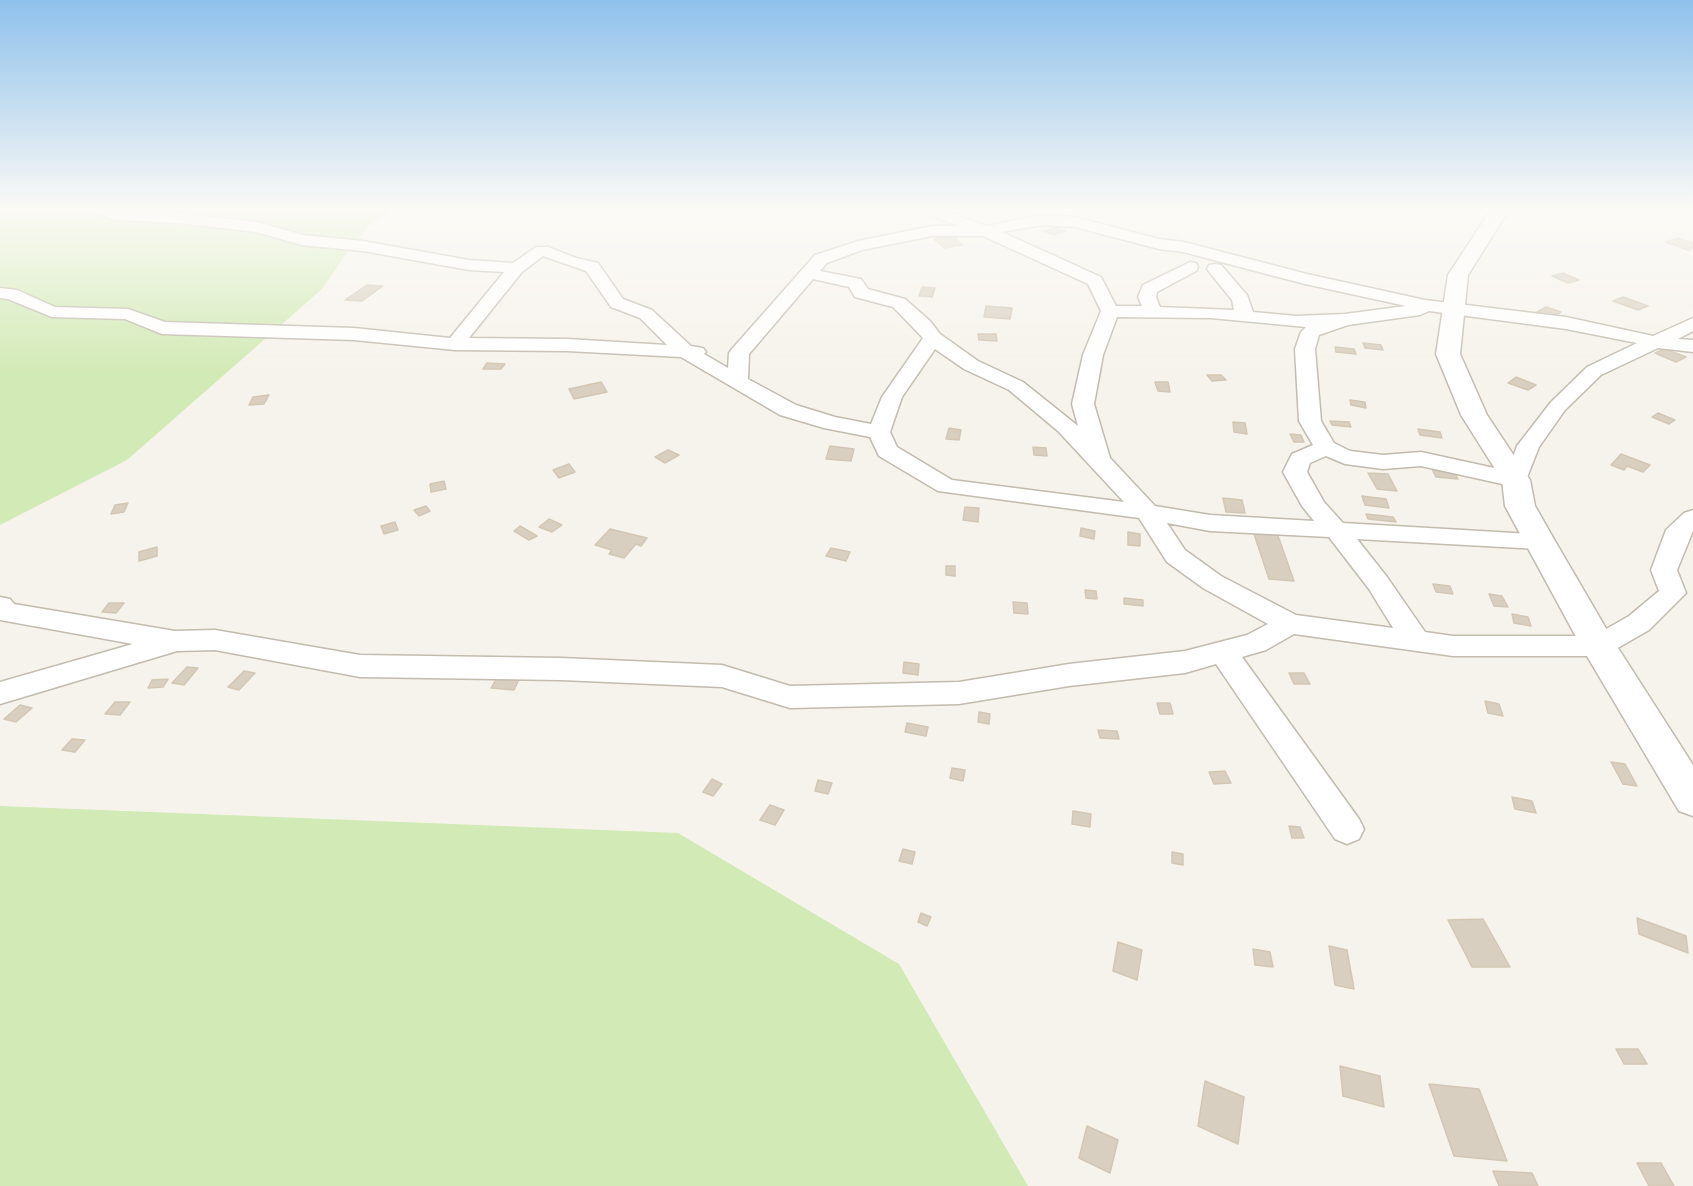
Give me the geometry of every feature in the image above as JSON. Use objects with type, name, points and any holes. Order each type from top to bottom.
[{"type":"street","points":[[459,263],[516,268]]},
{"type":"street","points":[[455,344],[516,268],[523,263]]},
{"type":"street","points":[[577,263],[592,267],[617,303],[646,314],[686,352],[788,410],[832,423],[879,432]]},
{"type":"street","points":[[738,381],[739,353],[817,263]]},
{"type":"street","points":[[1058,263],[1095,281],[1110,311],[1094,355],[1083,404],[1099,460]]},
{"type":"street","points":[[1248,263],[1305,279],[1425,305],[1566,323],[1657,342],[1693,346]]},
{"type":"street","points":[[1466,263],[1458,275],[1449,354],[1473,415],[1516,480],[1520,506],[1599,646],[1693,799]]},
{"type":"street","points":[[1153,312],[1147,297],[1149,289],[1190,267]]},
{"type":"street","points":[[1215,269],[1241,299],[1245,316]]},
{"type":"street","points":[[807,273],[855,283],[861,293],[899,303],[923,325],[933,338],[971,365],[1016,386],[1066,426],[1099,460],[1147,512],[1176,556],[1212,582],[1290,624],[1453,645],[1599,646],[1639,623],[1673,592],[1664,570],[1679,530],[1693,518]]},
{"type":"street","points":[[0,292],[51,312],[128,314],[162,328],[354,334],[455,344],[567,345],[739,353]]},
{"type":"street","points":[[1110,311],[1245,316],[1296,322],[1345,320],[1454,308]]},
{"type":"street","points":[[1345,320],[1310,332],[1305,349],[1310,422],[1326,448],[1345,457],[1383,462],[1420,459],[1516,480]]},
{"type":"street","points":[[1516,480],[1528,446],[1558,406],[1594,371],[1693,324]]},
{"type":"street","points":[[933,338],[892,397],[879,432],[887,451],[946,486],[1147,512],[1210,523],[1539,541]]},
{"type":"street","points":[[1326,448],[1300,459],[1295,472],[1314,506],[1378,583],[1415,639]]},
{"type":"street","points":[[0,606],[5,612],[177,641],[215,640],[360,666],[561,669],[722,675],[790,697],[959,693],[1069,675],[1185,662],[1256,643],[1290,624]]},
{"type":"street","points":[[0,693],[177,641]]},
{"type":"street","points":[[1224,653],[1347,829]]},
{"type":"green space","points":[[0,263],[340,263],[322,289],[127,460],[0,525]]},
{"type":"green space","points":[[0,806],[678,833],[899,964],[1028,1186],[0,1186]]},
{"type":"building","points":[[1563,273],[1579,280],[1568,283],[1552,276]]},
{"type":"building","points":[[367,285],[383,286],[362,301],[345,300]]},
{"type":"building","points":[[922,287],[935,288],[932,297],[919,296]]},
{"type":"building","points":[[1623,297],[1648,306],[1638,310],[1613,301]]},
{"type":"building","points":[[986,306],[1012,308],[1010,319],[984,317]]},
{"type":"building","points":[[1546,307],[1561,312],[1552,318],[1537,312]]},
{"type":"building","points":[[978,334],[996,334],[997,341],[979,340]]},
{"type":"building","points":[[1363,343],[1381,345],[1383,350],[1365,348]]},
{"type":"building","points":[[1335,347],[1354,349],[1356,354],[1336,352]]},
{"type":"building","points":[[1665,349],[1686,357],[1676,362],[1655,353]]},
{"type":"building","points":[[487,363],[505,364],[501,369],[483,369]]},
{"type":"building","points":[[1207,375],[1221,375],[1226,380],[1212,381]]},
{"type":"building","points":[[1516,377],[1536,385],[1528,390],[1508,383]]},
{"type":"building","points":[[601,382],[607,392],[574,399],[569,389]]},
{"type":"building","points":[[1155,382],[1168,382],[1170,392],[1158,391]]},
{"type":"building","points":[[269,395],[264,404],[249,405],[253,397]]},
{"type":"building","points":[[1350,400],[1365,402],[1366,408],[1351,405]]},
{"type":"building","points":[[1658,413],[1675,420],[1669,424],[1652,417]]},
{"type":"building","points":[[1330,421],[1349,422],[1351,427],[1332,425]]},
{"type":"building","points":[[1233,422],[1245,423],[1247,434],[1234,432]]},
{"type":"building","points":[[949,428],[961,430],[959,440],[946,439]]},
{"type":"building","points":[[1418,429],[1440,432],[1442,438],[1420,435]]},
{"type":"building","points":[[1290,434],[1301,435],[1304,442],[1294,442]]},
{"type":"building","points":[[830,446],[854,449],[851,461],[826,459]]},
{"type":"building","points":[[1033,447],[1046,448],[1047,456],[1034,455]]},
{"type":"building","points":[[668,450],[679,455],[665,463],[655,457]]},
{"type":"building","points":[[1621,454],[1650,465],[1643,472],[1627,466],[1624,470],[1611,465]]},
{"type":"building","points":[[569,464],[575,472],[559,478],[553,470]]},
{"type":"building","points":[[1430,465],[1452,467],[1458,479],[1436,477]]},
{"type":"building","points":[[1368,473],[1388,474],[1397,491],[1377,489]]},
{"type":"building","points":[[444,481],[446,489],[431,492],[430,484]]},
{"type":"building","points":[[1362,496],[1386,499],[1389,508],[1365,505]]},
{"type":"building","points":[[1223,498],[1242,500],[1245,513],[1226,512]]},
{"type":"building","points":[[128,503],[124,512],[111,514],[115,505]]},
{"type":"building","points":[[426,506],[430,511],[419,516],[414,510]]},
{"type":"building","points":[[965,507],[979,508],[978,522],[963,520]]},
{"type":"building","points":[[1366,514],[1393,517],[1396,522],[1368,519]]},
{"type":"building","points":[[549,519],[562,525],[552,532],[539,527]]},
{"type":"building","points":[[395,522],[398,530],[384,534],[381,526]]},
{"type":"building","points":[[520,526],[537,536],[529,540],[514,531]]},
{"type":"building","points":[[1081,528],[1095,531],[1094,539],[1080,536]]},
{"type":"building","points":[[610,529],[647,538],[641,546],[636,544],[624,558],[609,554],[612,550],[595,545]]},
{"type":"building","points":[[1253,531],[1277,533],[1294,581],[1269,579]]},
{"type":"building","points":[[1128,532],[1140,534],[1140,546],[1128,545]]},
{"type":"building","points":[[157,547],[157,556],[139,561],[139,552]]},
{"type":"building","points":[[831,548],[850,552],[846,561],[826,556]]},
{"type":"building","points":[[946,566],[955,566],[955,576],[946,575]]},
{"type":"building","points":[[1433,584],[1450,586],[1453,594],[1436,592]]},
{"type":"building","points":[[1085,590],[1096,591],[1097,599],[1086,598]]},
{"type":"building","points":[[1489,594],[1502,596],[1508,607],[1494,606]]},
{"type":"building","points":[[1124,598],[1143,600],[1143,606],[1124,604]]},
{"type":"building","points":[[1013,602],[1027,603],[1028,614],[1014,613]]},
{"type":"building","points":[[109,603],[124,603],[116,613],[102,612]]},
{"type":"building","points":[[1512,614],[1528,617],[1531,626],[1514,623]]},
{"type":"building","points":[[904,662],[919,664],[918,675],[903,673]]},
{"type":"building","points":[[187,667],[198,668],[184,685],[172,683]]},
{"type":"building","points":[[244,671],[255,673],[239,690],[228,687]]},
{"type":"building","points":[[1289,673],[1304,673],[1310,684],[1294,684]]},
{"type":"building","points":[[499,674],[521,675],[514,690],[491,688]]},
{"type":"building","points":[[168,679],[163,687],[148,688],[152,680]]},
{"type":"building","points":[[1485,701],[1499,704],[1503,716],[1488,713]]},
{"type":"building","points":[[115,702],[130,702],[120,715],[105,714]]},
{"type":"building","points":[[1157,703],[1170,703],[1173,714],[1160,714]]},
{"type":"building","points":[[20,705],[32,708],[16,722],[4,719]]},
{"type":"building","points":[[979,712],[990,714],[989,724],[978,722]]},
{"type":"building","points":[[907,723],[928,727],[926,736],[905,732]]},
{"type":"building","points":[[1098,730],[1117,731],[1119,739],[1100,738]]},
{"type":"building","points":[[72,739],[85,740],[75,752],[62,750]]},
{"type":"building","points":[[1611,762],[1625,764],[1637,786],[1623,784]]},
{"type":"building","points":[[952,768],[965,770],[963,781],[950,778]]},
{"type":"building","points":[[1225,771],[1231,783],[1214,784],[1209,772]]},
{"type":"building","points":[[712,779],[722,784],[713,796],[703,792]]},
{"type":"building","points":[[818,780],[832,783],[828,794],[815,791]]},
{"type":"building","points":[[1512,797],[1532,801],[1536,813],[1515,809]]},
{"type":"building","points":[[770,805],[784,810],[775,825],[760,820]]},
{"type":"building","points":[[1073,811],[1091,814],[1090,827],[1072,824]]},
{"type":"building","points":[[1289,826],[1300,827],[1304,838],[1292,838]]},
{"type":"building","points":[[903,849],[915,852],[912,864],[899,861]]},
{"type":"building","points":[[1172,852],[1183,854],[1183,865],[1172,863]]},
{"type":"building","points":[[921,913],[931,917],[927,926],[918,922]]},
{"type":"building","points":[[1637,918],[1686,936],[1688,953],[1639,934]]},
{"type":"building","points":[[1483,919],[1510,967],[1472,967],[1448,920]]},
{"type":"building","points":[[1118,942],[1142,950],[1137,980],[1113,971]]},
{"type":"building","points":[[1329,946],[1347,950],[1354,989],[1335,985]]},
{"type":"building","points":[[1253,949],[1270,952],[1273,967],[1255,965]]},
{"type":"building","points":[[1616,1049],[1638,1049],[1647,1064],[1624,1064]]},
{"type":"building","points":[[1340,1066],[1380,1076],[1384,1107],[1343,1096]]},
{"type":"building","points":[[1205,1081],[1244,1097],[1238,1144],[1198,1126]]},
{"type":"building","points":[[1429,1084],[1479,1089],[1507,1161],[1454,1156]]},
{"type":"building","points":[[1087,1126],[1118,1140],[1110,1173],[1079,1158]]},
{"type":"building","points":[[1637,1163],[1661,1163],[1674,1186],[1649,1186]]},
{"type":"building","points":[[1493,1171],[1532,1173],[1538,1186],[1499,1186]]}]
